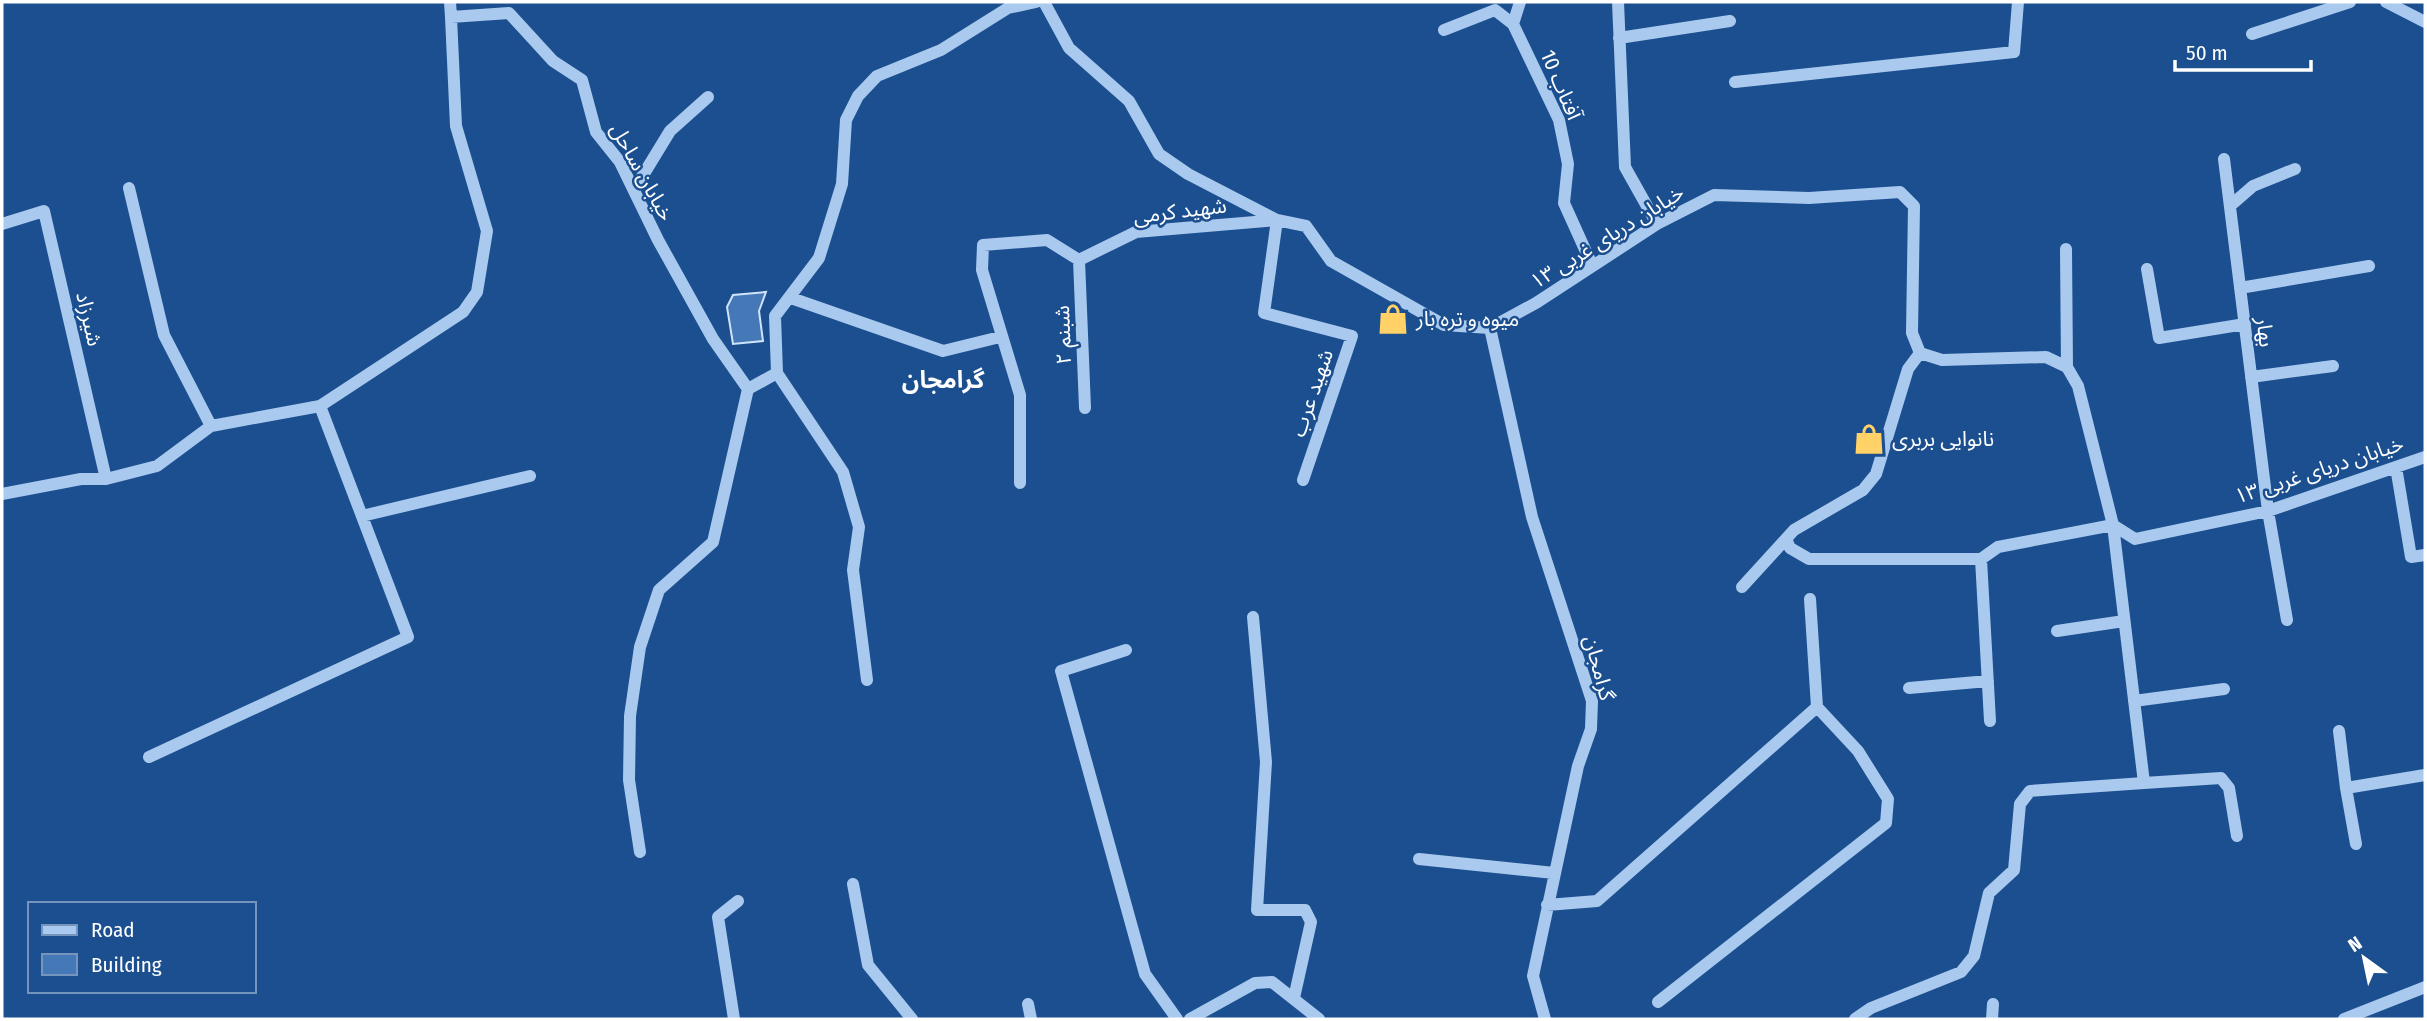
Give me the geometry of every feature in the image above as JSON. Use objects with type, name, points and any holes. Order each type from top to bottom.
[{"type":"street","points":[[2,494],[81,478],[106,479],[157,466],[211,426],[320,406],[463,312],[477,292],[487,231],[456,126],[450,2]]},
{"type":"street","points":[[867,680],[853,570],[859,527],[843,472],[777,373],[775,316],[792,298],[819,258],[842,184],[846,120],[858,96],[877,76],[941,50],[1008,8],[1036,2]]},
{"type":"street","points":[[1044,2],[1069,48],[1129,101],[1159,154],[1188,174],[1277,220],[1306,226],[1331,261],[1444,325],[1490,328]]},
{"type":"street","points":[[1444,30],[1495,10],[1513,24],[1520,2]]},
{"type":"street","points":[[1618,2],[1625,167],[1657,223]]},
{"type":"street","points":[[1735,82],[2014,52],[2018,2]]},
{"type":"street","points":[[2252,34],[2350,2]]},
{"type":"street","points":[[2386,2],[2425,22]]},
{"type":"street","name":"خیابان ساحل","points":[[451,16],[509,13],[553,61],[582,80],[596,132],[620,162],[713,339],[748,389]]},
{"type":"street","points":[[1619,38],[1730,21]]},
{"type":"street","name":"آفتاب 10","points":[[1513,24],[1559,120],[1568,164],[1564,202],[1592,265]]},
{"type":"street","points":[[634,191],[670,131],[708,97]]},
{"type":"street","name":"بهار","points":[[2224,159],[2268,510],[2287,620]]},
{"type":"street","points":[[2230,205],[2253,186],[2295,169]]},
{"type":"street","points":[[129,188],[164,335],[211,426]]},
{"type":"street","name":"خیابان دریای غربی ۱۳","points":[[1490,328],[1536,303],[1657,223],[1714,195],[1809,198],[1900,192],[1914,206],[1912,333],[1920,354]]},
{"type":"street","name":"شیرزاد","points":[[2,224],[44,211],[106,479]]},
{"type":"street","name":"شهید کرمی","points":[[1079,260],[1136,232],[1277,220]]},
{"type":"street","name":"شهید عرب","points":[[1277,220],[1264,313],[1352,336],[1303,480]]},
{"type":"street","points":[[1020,483],[1020,395],[1000,337],[982,270],[983,245],[1047,240],[1079,260]]},
{"type":"street","points":[[2066,249],[2067,367],[2078,386],[2112,525],[2144,783]]},
{"type":"street","name":"شبنم ۲","points":[[1079,260],[1085,408]]},
{"type":"street","points":[[2240,288],[2369,266]]},
{"type":"street","points":[[2147,269],[2159,338],[2245,324]]},
{"type":"street","points":[[792,298],[943,351],[1000,337]]},
{"type":"street","name":"گرامجان","points":[[1490,328],[1532,517],[1592,701],[1591,729],[1578,766],[1533,976],[1545,1019]]},
{"type":"street","points":[[1742,587],[1787,541],[1794,530],[1863,490],[1876,474],[1908,369],[1920,354],[1942,360],[2046,357],[2067,367]]},
{"type":"street","points":[[2251,377],[2333,366]]},
{"type":"street","points":[[640,852],[629,767],[630,716],[640,647],[659,590],[713,542],[748,389],[777,373]]},
{"type":"street","points":[[149,757],[408,637],[320,406]]},
{"type":"street","name":"خیابان دریای غربی ۱۳","points":[[2112,525],[2135,539],[2268,510],[2425,457]]},
{"type":"street","points":[[2396,467],[2411,557],[2425,555]]},
{"type":"street","points":[[362,516],[530,476]]},
{"type":"street","points":[[1787,541],[1790,548],[1809,559],[1981,559],[1998,547],[2112,525]]},
{"type":"street","points":[[1981,559],[1990,721]]},
{"type":"street","points":[[1658,1002],[1886,823],[1888,799],[1858,751],[1817,707],[1811,599]]},
{"type":"street","points":[[1253,617],[1266,762],[1257,910],[1305,910],[1311,922],[1294,999]]},
{"type":"street","points":[[2057,631],[2124,621]]},
{"type":"street","points":[[1126,650],[1061,671],[1145,974],[1177,1019]]},
{"type":"street","points":[[1909,688],[1988,681]]},
{"type":"street","points":[[2134,701],[2224,689]]},
{"type":"street","points":[[1547,905],[1597,901],[1817,707]]},
{"type":"street","points":[[2339,731],[2356,844]]},
{"type":"street","points":[[2346,788],[2425,775]]},
{"type":"street","points":[[1855,1019],[1871,1008],[1961,972],[1974,956],[1989,893],[2014,870],[2020,804],[2031,792],[2221,778],[2229,788],[2237,836]]},
{"type":"street","points":[[1419,859],[1554,873]]},
{"type":"street","points":[[853,884],[868,965],[912,1019]]},
{"type":"street","points":[[734,1019],[718,917],[738,901]]},
{"type":"street","points":[[1192,1019],[1255,983],[1272,982],[1319,1019]]},
{"type":"street","points":[[2344,1019],[2425,987]]},
{"type":"street","points":[[1028,1004],[1031,1019]]},
{"type":"street","points":[[1992,1019],[1993,1004]]},
{"type":"building","points":[[766,292],[759,311],[763,341],[733,344],[727,307],[733,295]]},
{"type":"place","name":"میوه و تره بار","points":[[1393,319]]},
{"type":"place","name":"نانوایی بربری","points":[[1869,439]]},
{"type":"district","name":"گرامجان","points":[[943,380]]}]
